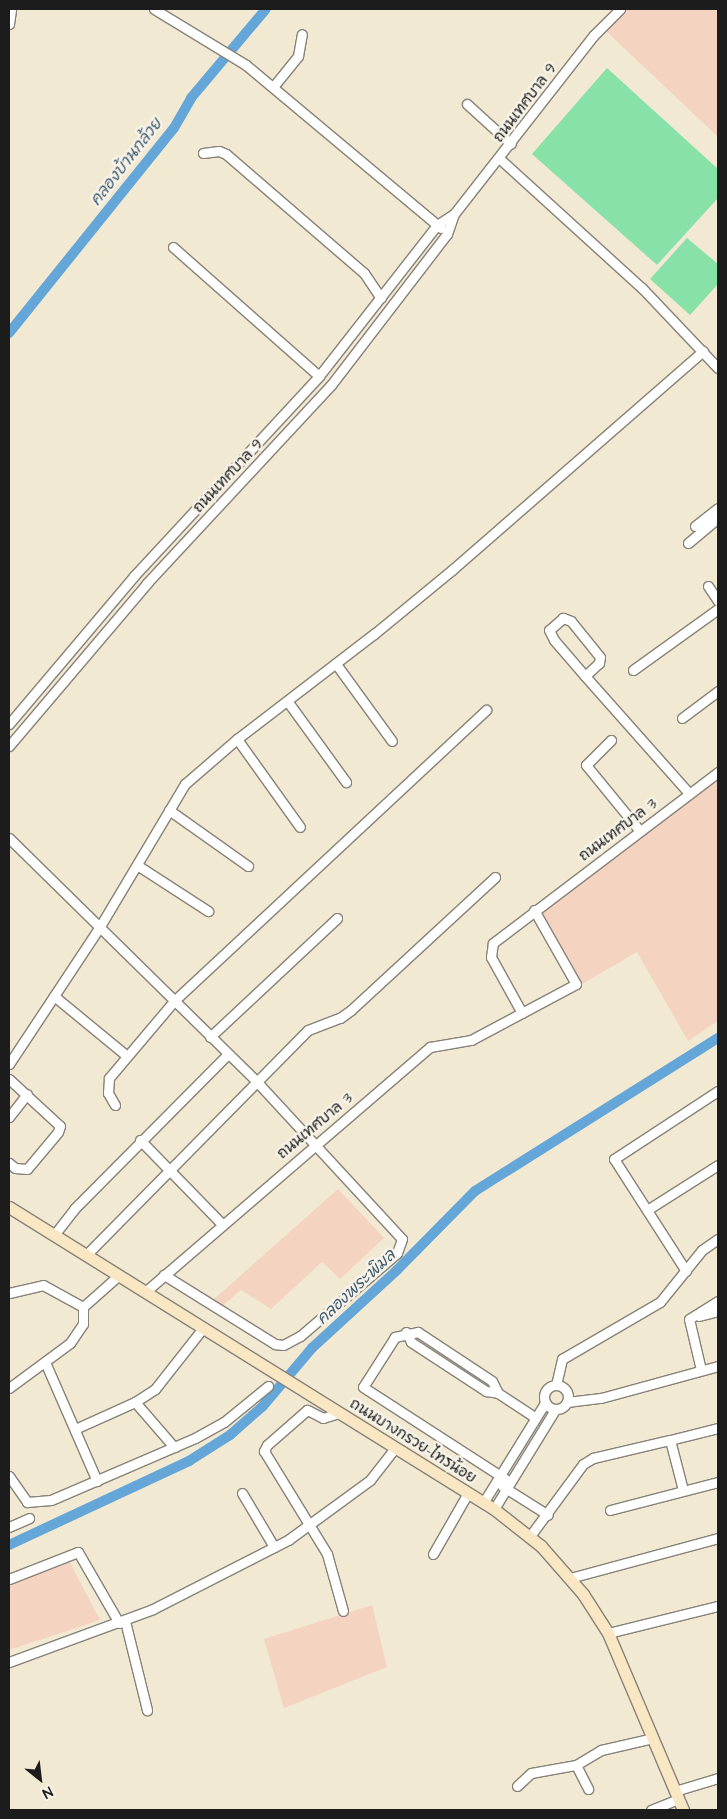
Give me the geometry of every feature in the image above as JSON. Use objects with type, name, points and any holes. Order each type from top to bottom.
[{"type":"main road","name":"ถนนบางกรวย-ไทรน้อย","points":[[9,1207],[468,1493],[530,1536],[570,1578],[608,1633],[682,1810]]},
{"type":"street","points":[[9,24],[11,9]]},
{"type":"street","points":[[155,9],[232,54],[447,234]]},
{"type":"street","name":"ถนนเทศบาล 9","points":[[9,724],[134,576],[319,376],[437,225],[454,214],[500,159],[594,36],[620,9]]},
{"type":"street","points":[[273,87],[298,56],[302,34]]},
{"type":"street","points":[[467,104],[511,144]]},
{"type":"street","points":[[204,153],[219,151],[226,154],[364,274],[381,298]]},
{"type":"street","points":[[500,159],[642,288],[718,368]]},
{"type":"street","name":"ถนนเทศบาล 9","points":[[9,746],[147,583],[331,385],[447,234],[454,214]]},
{"type":"street","points":[[173,247],[319,376]]},
{"type":"street","points":[[9,1064],[99,928],[186,784],[237,739],[288,702],[452,570],[703,351]]},
{"type":"street","points":[[695,526],[718,508]]},
{"type":"street","points":[[688,543],[718,518]]},
{"type":"street","points":[[708,586],[718,601]]},
{"type":"street","points":[[634,670],[718,609]]},
{"type":"street","points":[[585,676],[599,663],[600,657],[570,621],[563,618],[552,626],[550,634],[585,676],[689,793]]},
{"type":"street","points":[[336,664],[392,740]]},
{"type":"street","points":[[682,718],[718,691]]},
{"type":"street","points":[[288,702],[346,782]]},
{"type":"street","points":[[115,1105],[108,1093],[109,1078],[174,1001],[486,710]]},
{"type":"street","points":[[237,739],[300,827]]},
{"type":"street","points":[[611,740],[586,765],[640,831]]},
{"type":"street","name":"ถนนเทศบาล 3","points":[[522,1012],[491,958],[490,949],[492,943],[718,772]]},
{"type":"street","points":[[169,810],[248,866]]},
{"type":"street","points":[[9,838],[258,1083],[398,1231],[402,1239],[397,1252],[300,1336],[283,1345],[274,1344],[164,1275]]},
{"type":"street","points":[[137,865],[208,911]]},
{"type":"street","points":[[86,1255],[258,1083],[308,1030],[340,1018],[351,1010],[495,877]]},
{"type":"street","name":"ถนนเทศบาล 3","points":[[145,1292],[315,1143],[430,1047],[450,1042],[471,1040],[576,984],[534,910]]},
{"type":"street","points":[[210,1037],[336,918]]},
{"type":"street","points":[[54,996],[127,1056]]},
{"type":"street","points":[[54,1235],[74,1208],[228,1054]]},
{"type":"street","points":[[9,1079],[58,1122],[58,1132],[27,1169],[21,1170],[9,1163]]},
{"type":"street","points":[[686,1271],[614,1158],[718,1091]]},
{"type":"street","points":[[9,1117],[27,1094]]},
{"type":"street","points":[[140,1140],[169,1172],[222,1224]]},
{"type":"street","points":[[647,1210],[718,1165]]},
{"type":"street","points":[[488,1506],[498,1479],[545,1403],[544,1393],[556,1385],[562,1359],[660,1302],[702,1250],[718,1239]]},
{"type":"street","points":[[9,1388],[79,1334],[83,1324],[83,1307],[119,1275]]},
{"type":"street","points":[[9,1293],[43,1285],[83,1307]]},
{"type":"street","points":[[689,1319],[718,1301]]},
{"type":"street","points":[[689,1319],[718,1311]]},
{"type":"street","points":[[689,1319],[700,1370]]},
{"type":"street","points":[[75,1429],[135,1402],[165,1379],[203,1328]]},
{"type":"street","points":[[406,1332],[411,1342],[486,1391],[498,1393],[536,1418]]},
{"type":"street","points":[[498,1393],[492,1381],[418,1332],[406,1332],[392,1340],[363,1387],[508,1485],[548,1515]]},
{"type":"street","points":[[446,1365],[452,1355]]},
{"type":"street","points":[[45,1362],[97,1481]]},
{"type":"street","points":[[488,1506],[508,1485],[555,1410],[567,1402],[601,1398],[718,1366]]},
{"type":"street","points":[[556,1385],[566,1390],[567,1402]]},
{"type":"street","points":[[9,1476],[23,1499],[30,1504],[51,1500],[174,1447],[224,1422],[268,1386]]},
{"type":"street","points":[[135,1402],[174,1447]]},
{"type":"street","points":[[545,1403],[555,1410]]},
{"type":"street","points":[[339,1413],[323,1418],[307,1410],[267,1445],[264,1451],[327,1554],[343,1611]]},
{"type":"street","points":[[530,1536],[548,1515],[583,1464],[592,1458],[718,1428]]},
{"type":"street","points":[[670,1440],[683,1490]]},
{"type":"street","points":[[9,1662],[122,1622],[175,1599],[274,1547],[310,1524],[370,1480],[395,1448]]},
{"type":"street","points":[[610,1510],[718,1482]]},
{"type":"street","points":[[433,1554],[468,1493]]},
{"type":"street","points":[[242,1494],[274,1547]]},
{"type":"street","points":[[9,1527],[29,1518]]},
{"type":"street","points":[[570,1578],[718,1538]]},
{"type":"street","points":[[9,1579],[78,1552],[122,1622],[147,1710]]},
{"type":"street","points":[[608,1633],[718,1606]]},
{"type":"street","points":[[516,1786],[530,1773],[576,1764],[601,1750],[653,1738]]},
{"type":"street","points":[[576,1764],[588,1789]]},
{"type":"street","points":[[650,1810],[677,1795],[718,1778]]},
{"type":"shaded area","points":[[626,9],[718,9],[718,137],[606,31]]},
{"type":"shaded area","points":[[718,775],[718,1021],[688,1041],[637,952],[579,986],[536,908]]},
{"type":"shaded area","points":[[338,1189],[384,1238],[340,1279],[322,1262],[271,1309],[241,1290],[222,1306],[213,1300]]},
{"type":"shaded area","points":[[67,1557],[100,1620],[9,1650],[9,1583]]},
{"type":"shaded area","points":[[372,1605],[387,1667],[284,1708],[264,1639]]},
{"type":"green space","points":[[607,68],[718,169],[718,198],[657,265],[532,154]]},
{"type":"green space","points":[[687,238],[718,264],[718,284],[690,315],[650,279]]},
{"type":"waterway","name":"คลองบ้านกล้วย","points":[[9,333],[174,128],[191,98],[266,9]]},
{"type":"waterway","name":"คลองพระพิมล","points":[[9,1545],[189,1461],[230,1435],[263,1406],[312,1348],[397,1270],[475,1191],[718,1038]]}]
